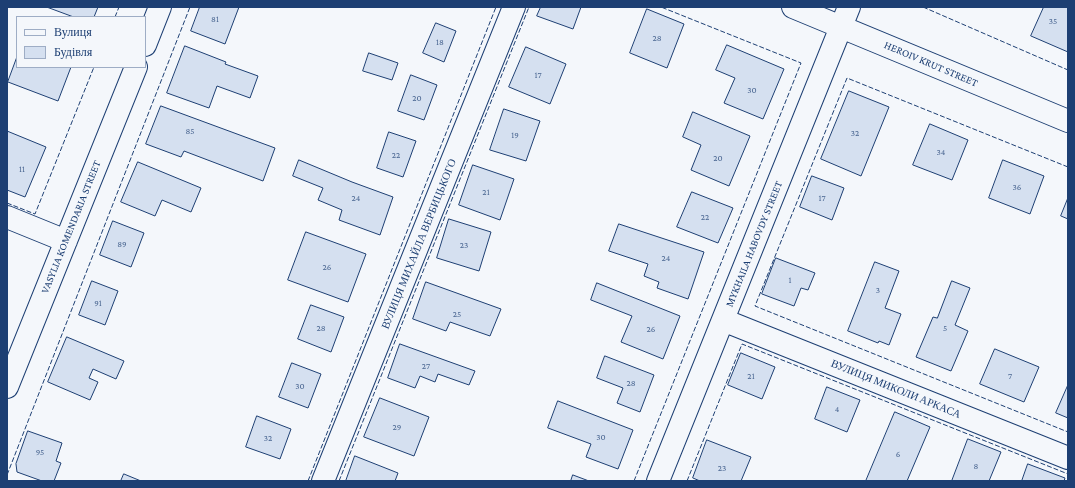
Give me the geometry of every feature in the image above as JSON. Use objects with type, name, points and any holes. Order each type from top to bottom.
[{"type":"street","points":[[146,42],[160,7]]},
{"type":"street","name":"ВУЛИЦЯ МИХАЙЛА ВЕРБИЦЬКОГО","points":[[323,481],[514,7]]},
{"type":"street","name":"HEROIV KRUT STREET","points":[[793,7],[845,17],[1068,121]]},
{"type":"street","name":"MYKHAILA HABOVDY STREET","points":[[658,481],[845,17]]},
{"type":"street","name":"VASYLIA KOMENDARIA STREET","points":[[7,387],[136,68]]},
{"type":"street","points":[[7,217],[66,240]]},
{"type":"street","name":"ВУЛИЦЯ МИКОЛИ АРКАСА","points":[[723,320],[1068,458]]},
{"type":"building","points":[[47,7],[98,7],[94,16],[71,16]]},
{"type":"building","points":[[200,7],[239,7],[225,44],[191,31]]},
{"type":"building","points":[[541,7],[581,7],[573,29],[537,16]]},
{"type":"building","points":[[1044,7],[1068,7],[1068,52],[1031,36]]},
{"type":"building","points":[[647,9],[684,24],[667,68],[630,53]]},
{"type":"building","points":[[436,23],[456,31],[444,62],[423,53]]},
{"type":"building","points":[[727,45],[784,69],[763,119],[724,103],[735,78],[716,70]]},
{"type":"building","points":[[185,46],[226,62],[225,64],[258,76],[250,98],[217,86],[209,108],[167,93]]},
{"type":"building","points":[[526,47],[566,64],[550,104],[509,87]]},
{"type":"building","points":[[369,53],[398,63],[392,80],[363,71]]},
{"type":"building","points":[[16,60],[16,68],[71,68],[58,101],[8,82]]},
{"type":"building","points":[[411,75],[437,85],[424,120],[398,111]]},
{"type":"building","points":[[849,91],[889,107],[861,176],[821,159]]},
{"type":"building","points":[[161,106],[275,148],[263,181],[184,151],[181,157],[146,144]]},
{"type":"building","points":[[504,109],[540,121],[526,161],[490,150]]},
{"type":"building","points":[[693,112],[750,136],[729,186],[691,170],[701,145],[683,137]]},
{"type":"building","points":[[930,124],[968,140],[952,180],[913,165]]},
{"type":"building","points":[[7,131],[46,147],[25,197],[7,190]]},
{"type":"building","points":[[389,132],[416,141],[403,177],[377,168]]},
{"type":"building","points":[[299,160],[393,197],[380,235],[339,220],[342,210],[318,200],[323,188],[293,176]]},
{"type":"building","points":[[1003,160],[1044,176],[1030,214],[989,198]]},
{"type":"building","points":[[138,162],[201,188],[191,212],[162,200],[155,216],[121,202]]},
{"type":"building","points":[[473,165],[514,179],[500,220],[459,205]]},
{"type":"building","points":[[812,176],[844,188],[832,220],[800,207]]},
{"type":"building","points":[[692,192],[733,208],[718,243],[677,227]]},
{"type":"building","points":[[1068,198],[1068,219],[1061,216]]},
{"type":"building","points":[[449,219],[491,232],[479,271],[437,258]]},
{"type":"building","points":[[113,221],[144,233],[131,267],[100,255]]},
{"type":"building","points":[[619,224],[704,252],[688,299],[657,288],[659,282],[644,276],[648,264],[609,251]]},
{"type":"building","points":[[306,232],[366,254],[348,302],[288,280]]},
{"type":"building","points":[[776,258],[815,273],[808,290],[801,288],[794,306],[762,294]]},
{"type":"building","points":[[875,262],[899,271],[885,308],[901,314],[889,345],[879,341],[878,343],[848,331]]},
{"type":"building","points":[[92,281],[118,291],[105,325],[79,315]]},
{"type":"building","points":[[952,281],[970,288],[955,325],[968,331],[951,371],[916,357],[933,317],[937,318]]},
{"type":"building","points":[[426,282],[501,309],[490,336],[450,322],[446,331],[413,319]]},
{"type":"building","points":[[597,283],[680,316],[663,359],[621,342],[632,316],[591,300]]},
{"type":"building","points":[[311,305],[344,317],[331,352],[298,339]]},
{"type":"building","points":[[67,337],[124,361],[116,379],[93,369],[89,378],[98,382],[90,400],[48,382]]},
{"type":"building","points":[[400,344],[475,371],[469,385],[438,374],[435,382],[420,376],[415,388],[388,378]]},
{"type":"building","points":[[995,349],[1039,367],[1024,402],[980,384]]},
{"type":"building","points":[[741,353],[775,367],[762,399],[728,385]]},
{"type":"building","points":[[605,356],[654,375],[640,412],[617,403],[623,388],[597,378]]},
{"type":"building","points":[[292,363],[321,374],[308,408],[279,397]]},
{"type":"building","points":[[1068,385],[1068,418],[1056,413]]},
{"type":"building","points":[[827,387],[860,400],[847,432],[815,419]]},
{"type":"building","points":[[380,398],[429,417],[414,456],[364,437]]},
{"type":"building","points":[[558,401],[633,430],[618,469],[586,457],[591,444],[548,428]]},
{"type":"building","points":[[895,412],[930,427],[907,481],[866,481]]},
{"type":"building","points":[[257,416],[291,429],[280,459],[246,447]]},
{"type":"building","points":[[28,431],[62,443],[56,461],[61,463],[54,481],[42,481],[17,472],[16,464]]},
{"type":"building","points":[[968,439],[1001,452],[989,481],[952,481]]},
{"type":"building","points":[[707,440],[751,457],[741,481],[700,481],[693,478]]},
{"type":"building","points":[[355,456],[398,473],[395,481],[346,481]]},
{"type":"building","points":[[1028,464],[1065,478],[1064,481],[1022,481]]},
{"type":"building","points":[[124,474],[141,481],[121,481]]},
{"type":"building","points":[[573,475],[589,481],[571,481]]},
{"type":"fence","points":[[115,16],[119,7]]},
{"type":"fence","points":[[7,475],[190,7]]},
{"type":"fence","points":[[308,481],[496,7]]},
{"type":"fence","points":[[339,481],[529,7]]},
{"type":"fence","points":[[634,481],[801,63],[661,7]]},
{"type":"fence","points":[[923,7],[1068,70]]},
{"type":"fence","points":[[7,203],[35,214],[94,68]]},
{"type":"fence","points":[[1068,167],[847,78],[755,306],[1068,432]]},
{"type":"fence","points":[[687,481],[742,344],[1068,474]]}]
